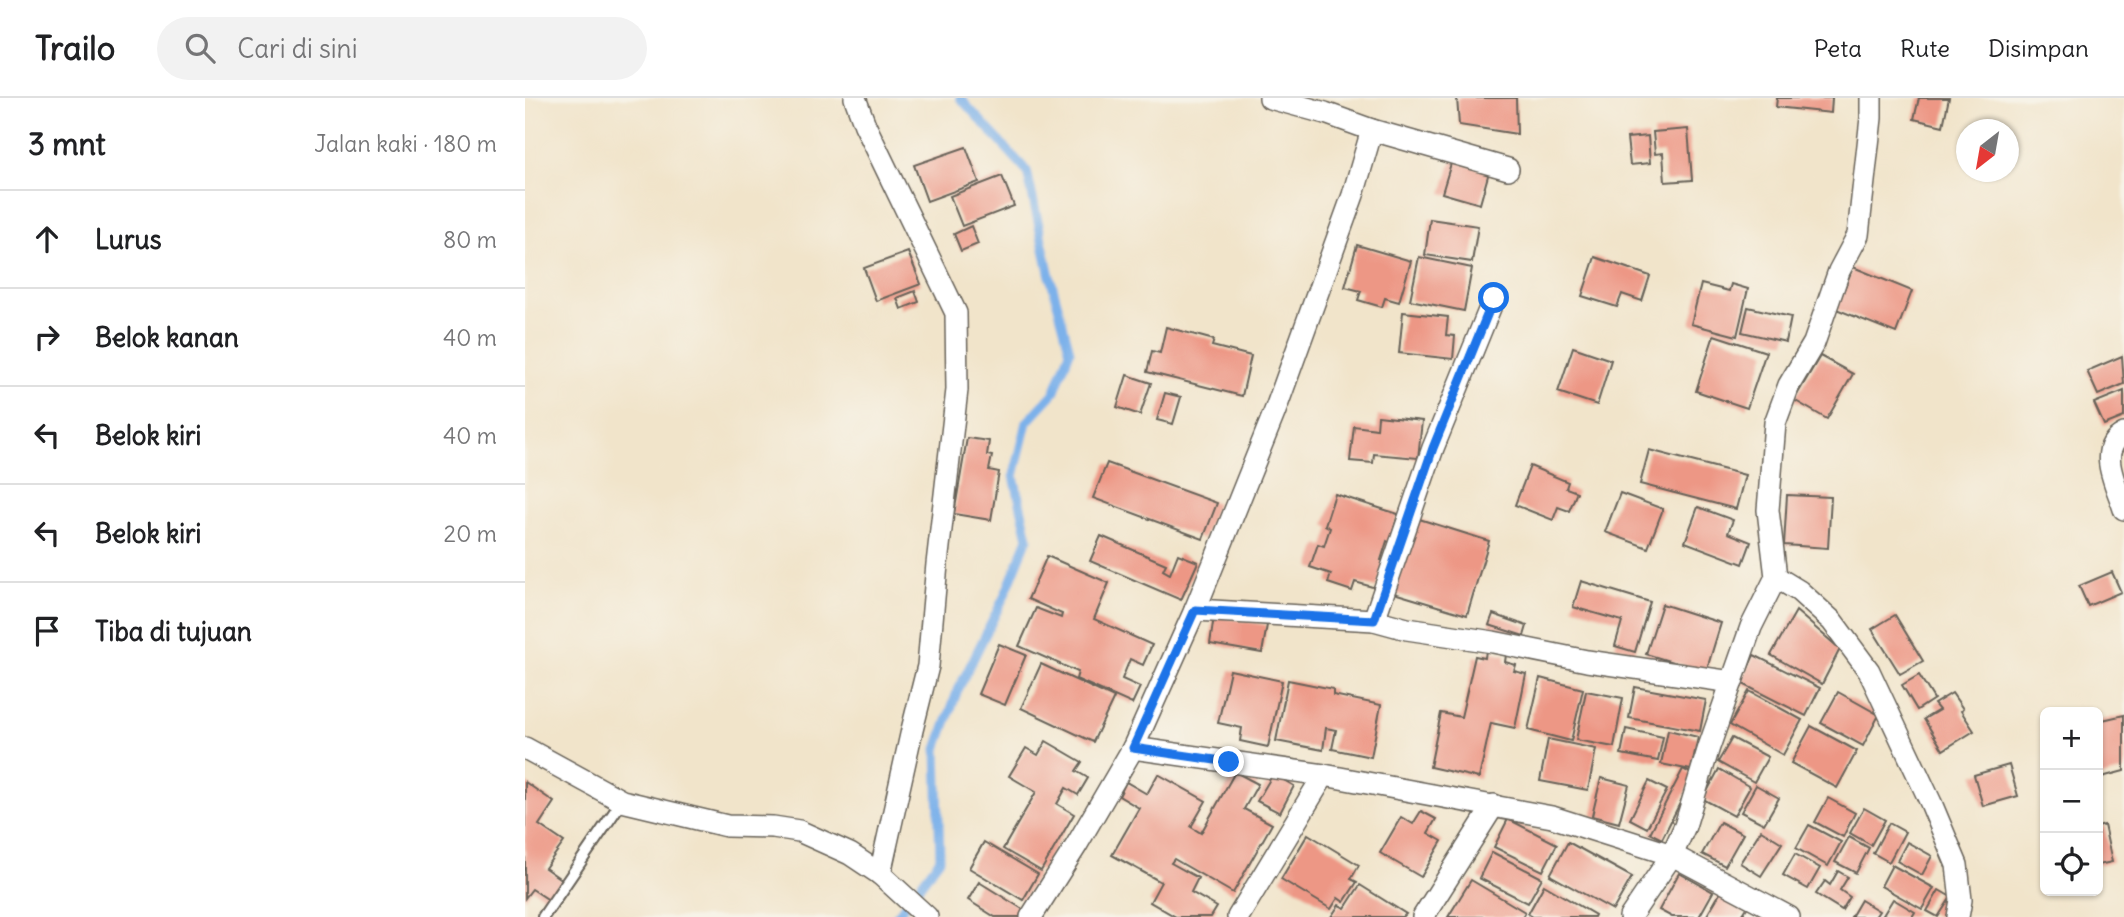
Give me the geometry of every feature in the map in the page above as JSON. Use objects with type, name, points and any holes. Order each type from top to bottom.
[{"type":"street","points":[[855,98],[865,125],[956,313],[957,390],[928,666],[880,874]]},
{"type":"street","points":[[1270,98],[1508,169]]},
{"type":"street","points":[[1630,917],[1672,855],[1685,826],[1751,627],[1776,577],[1768,510],[1775,423],[1789,385],[1814,343],[1839,271],[1858,234],[1871,98]]},
{"type":"street","points":[[1031,917],[1133,748],[1195,610],[1279,398],[1353,195],[1372,130]]},
{"type":"street","points":[[1374,620],[1433,448],[1494,298]]},
{"type":"street","points":[[2124,434],[2113,442],[2108,451],[2108,461],[2124,509]]},
{"type":"street","points":[[1776,577],[1799,591],[1832,621],[1869,671],[1957,865],[1961,900],[1958,917]]},
{"type":"street","points":[[1195,610],[1374,620],[1407,629],[1493,642],[1587,661],[1732,682]]},
{"type":"street","points":[[525,748],[622,801],[727,826],[773,827],[799,831],[850,854],[880,874],[927,917]]},
{"type":"street","points":[[1133,748],[1324,775],[1552,817],[1672,855],[1789,917]]},
{"type":"street","points":[[1238,917],[1324,775]]},
{"type":"street","points":[[1423,917],[1494,805]]},
{"type":"lane","points":[[543,917],[622,801]]},
{"type":"building","points":[[1457,98],[1516,98],[1517,134],[1459,125]]},
{"type":"building","points":[[1777,98],[1832,98],[1831,113],[1776,107]]},
{"type":"building","points":[[1919,98],[1949,98],[1943,126],[1914,119]]},
{"type":"building","points":[[1688,129],[1692,180],[1665,182],[1663,153],[1655,154],[1653,132]]},
{"type":"building","points":[[1648,136],[1650,163],[1630,165],[1627,138]]},
{"type":"building","points":[[966,147],[979,182],[927,201],[914,165]]},
{"type":"building","points":[[1452,160],[1489,172],[1480,204],[1442,193]]},
{"type":"building","points":[[1002,176],[1014,206],[962,226],[950,196]]},
{"type":"building","points":[[1430,219],[1478,226],[1472,262],[1425,255]]},
{"type":"building","points":[[971,226],[978,244],[961,251],[954,234]]},
{"type":"building","points":[[1357,245],[1411,261],[1399,302],[1385,298],[1382,307],[1358,300],[1361,291],[1345,287]]},
{"type":"building","points":[[908,252],[921,284],[876,301],[864,268]]},
{"type":"building","points":[[1419,257],[1472,268],[1464,311],[1410,300]]},
{"type":"building","points":[[1595,257],[1650,276],[1642,301],[1622,294],[1617,307],[1582,296]]},
{"type":"building","points":[[1853,267],[1912,291],[1896,333],[1836,309]]},
{"type":"building","points":[[1701,284],[1729,291],[1731,284],[1748,289],[1737,336],[1691,324]]},
{"type":"building","points":[[915,291],[919,302],[901,309],[897,298]]},
{"type":"building","points":[[1748,307],[1791,317],[1786,342],[1742,332]]},
{"type":"building","points":[[1403,312],[1448,317],[1446,335],[1455,336],[1453,359],[1399,353]]},
{"type":"building","points":[[1166,327],[1214,340],[1212,346],[1251,356],[1242,396],[1147,372],[1152,351],[1160,353]]},
{"type":"building","points":[[1714,335],[1766,352],[1747,408],[1696,391]]},
{"type":"building","points":[[1573,347],[1611,360],[1597,405],[1558,392]]},
{"type":"building","points":[[1820,356],[1853,374],[1827,419],[1794,400]]},
{"type":"building","points":[[2122,356],[2124,384],[2098,395],[2087,371]]},
{"type":"building","points":[[1127,375],[1151,383],[1140,415],[1117,407]]},
{"type":"building","points":[[2124,391],[2124,417],[2104,425],[2094,403]]},
{"type":"building","points":[[1165,393],[1181,397],[1173,424],[1157,420]]},
{"type":"building","points":[[1378,416],[1422,421],[1418,458],[1374,454],[1373,463],[1350,461],[1354,426],[1377,429]]},
{"type":"building","points":[[967,438],[989,441],[987,455],[992,456],[989,470],[999,472],[991,520],[954,514]]},
{"type":"building","points":[[1649,450],[1745,475],[1736,509],[1640,484]]},
{"type":"building","points":[[1107,463],[1217,503],[1203,539],[1093,498]]},
{"type":"building","points":[[1530,466],[1568,482],[1566,488],[1577,492],[1569,511],[1558,507],[1553,520],[1515,505]]},
{"type":"building","points":[[1620,493],[1663,509],[1648,548],[1605,532]]},
{"type":"building","points":[[1335,494],[1398,514],[1390,543],[1387,541],[1381,560],[1385,561],[1376,588],[1355,582],[1352,591],[1328,583],[1331,574],[1310,567],[1318,544],[1324,546],[1330,528],[1325,525]]},
{"type":"building","points":[[1787,495],[1831,497],[1828,548],[1784,545]]},
{"type":"building","points":[[1698,507],[1733,520],[1728,533],[1751,542],[1743,564],[1685,542]]},
{"type":"building","points":[[1416,518],[1489,541],[1467,615],[1394,593]]},
{"type":"building","points":[[1101,536],[1166,564],[1163,570],[1170,574],[1178,554],[1198,562],[1181,600],[1090,561]]},
{"type":"building","points":[[1047,556],[1109,583],[1094,619],[1152,645],[1143,665],[1130,659],[1122,679],[1140,687],[1132,704],[1076,679],[1078,672],[1019,646],[1036,608],[1061,618],[1062,614],[1028,599]]},
{"type":"building","points":[[2112,572],[2121,592],[2088,606],[2079,586]]},
{"type":"building","points":[[1581,581],[1650,602],[1635,652],[1615,646],[1622,621],[1573,607]]},
{"type":"building","points":[[1662,604],[1721,623],[1706,672],[1646,654]]},
{"type":"building","points":[[1796,611],[1840,649],[1822,684],[1771,655]]},
{"type":"building","points":[[1493,614],[1527,626],[1524,636],[1489,625]]},
{"type":"building","points":[[1895,615],[1923,661],[1900,674],[1872,629]]},
{"type":"building","points":[[1214,616],[1267,625],[1262,653],[1210,644]]},
{"type":"building","points":[[999,644],[1026,655],[1005,705],[978,694]]},
{"type":"building","points":[[1486,650],[1506,655],[1505,662],[1516,665],[1514,671],[1526,674],[1515,728],[1491,723],[1479,778],[1430,767],[1441,713],[1461,717],[1475,656],[1485,658]]},
{"type":"building","points":[[1754,655],[1820,688],[1806,716],[1741,683]]},
{"type":"building","points":[[1041,664],[1114,698],[1093,742],[1021,708]]},
{"type":"building","points":[[1230,670],[1282,681],[1268,747],[1240,741],[1242,728],[1218,723]]},
{"type":"building","points":[[1919,675],[1934,699],[1917,710],[1902,685]]},
{"type":"building","points":[[1540,678],[1583,689],[1571,741],[1528,730]]},
{"type":"building","points":[[1288,680],[1333,689],[1333,695],[1381,705],[1371,757],[1332,749],[1336,730],[1326,728],[1323,750],[1276,741]]},
{"type":"building","points":[[1635,687],[1706,700],[1700,731],[1629,718]]},
{"type":"building","points":[[1586,691],[1623,698],[1614,747],[1576,740]]},
{"type":"building","points":[[1749,691],[1802,720],[1783,755],[1730,725]]},
{"type":"building","points":[[1838,692],[1879,715],[1863,746],[1821,723]]},
{"type":"building","points":[[1952,693],[1974,731],[1943,750],[1924,719],[1939,710],[1934,704]]},
{"type":"building","points":[[2124,715],[2124,771],[2103,777],[2103,770],[2103,720]]},
{"type":"building","points":[[1811,726],[1857,751],[1837,788],[1791,763]]},
{"type":"building","points":[[1626,729],[1663,737],[1658,761],[1621,754]]},
{"type":"building","points":[[1668,730],[1698,737],[1691,770],[1661,764]]},
{"type":"building","points":[[1732,738],[1768,757],[1754,782],[1718,762]]},
{"type":"building","points":[[1548,739],[1596,749],[1588,790],[1540,781]]},
{"type":"building","points":[[1046,741],[1082,762],[1076,771],[1088,778],[1078,795],[1066,788],[1057,804],[1074,814],[1041,871],[1003,849],[1036,792],[1009,776],[1026,748],[1038,755]]},
{"type":"building","points":[[2009,765],[2018,796],[1983,806],[1974,775]]},
{"type":"building","points":[[1683,769],[1694,775],[1662,839],[1650,833]]},
{"type":"building","points":[[1719,769],[1750,787],[1734,816],[1703,799]]},
{"type":"building","points":[[1235,772],[1258,784],[1244,809],[1272,824],[1233,893],[1174,859],[1171,863],[1198,878],[1191,892],[1217,907],[1211,917],[1176,917],[1150,902],[1161,882],[1112,855],[1139,808],[1119,796],[1126,782],[1147,794],[1158,774],[1206,801],[1191,827],[1201,833]]},
{"type":"building","points":[[1273,774],[1294,786],[1280,813],[1257,801]]},
{"type":"building","points":[[1601,778],[1629,785],[1619,823],[1592,816]]},
{"type":"building","points":[[1649,781],[1667,790],[1647,828],[1630,819]]},
{"type":"building","points":[[525,782],[554,802],[539,825],[564,842],[545,868],[562,880],[549,900],[532,889],[525,898]]},
{"type":"building","points":[[1756,785],[1779,798],[1764,824],[1741,812]]},
{"type":"building","points":[[1828,798],[1855,813],[1843,837],[1815,822]]},
{"type":"building","points":[[1864,808],[1885,820],[1871,845],[1850,833]]},
{"type":"building","points":[[1421,811],[1436,819],[1428,833],[1442,841],[1421,877],[1380,853],[1401,817],[1413,824]]},
{"type":"building","points":[[1508,819],[1557,844],[1543,871],[1494,847]]},
{"type":"building","points":[[1720,822],[1743,834],[1725,866],[1702,854]]},
{"type":"building","points":[[1889,823],[1905,832],[1889,862],[1873,853]]},
{"type":"building","points":[[1809,825],[1841,842],[1828,866],[1796,848]]},
{"type":"building","points":[[2103,825],[2112,862],[2103,864],[2103,833]]},
{"type":"building","points":[[1761,830],[1782,843],[1761,876],[1740,863]]},
{"type":"building","points":[[1308,834],[1359,865],[1351,879],[1357,882],[1344,902],[1338,898],[1331,909],[1281,879]]},
{"type":"building","points":[[1849,837],[1869,848],[1856,873],[1835,862]]},
{"type":"building","points":[[984,842],[1038,874],[1023,900],[969,868]]},
{"type":"building","points":[[1568,842],[1632,877],[1613,910],[1550,875]]},
{"type":"building","points":[[1907,842],[1932,856],[1922,875],[1897,861]]},
{"type":"building","points":[[1492,852],[1542,878],[1528,903],[1479,878]]},
{"type":"building","points":[[1795,854],[1820,868],[1808,889],[1783,875]]},
{"type":"building","points":[[1892,865],[1934,888],[1922,909],[1881,886]]},
{"type":"building","points":[[1838,871],[1848,877],[1840,890],[1850,897],[1842,910],[1816,894],[1825,881],[1830,885]]},
{"type":"building","points":[[1679,873],[1713,892],[1699,917],[1672,917],[1659,910]]},
{"type":"building","points":[[1471,880],[1525,912],[1522,917],[1448,917]]},
{"type":"building","points":[[979,882],[1024,910],[1020,917],[995,917],[968,900]]},
{"type":"building","points":[[1360,885],[1406,914],[1403,917],[1331,917],[1339,905],[1345,908]]},
{"type":"building","points":[[1544,885],[1595,915],[1594,917],[1533,917],[1528,914]]},
{"type":"building","points":[[1722,890],[1748,906],[1741,917],[1706,917]]},
{"type":"building","points":[[1939,890],[1951,897],[1938,917],[1927,911]]},
{"type":"building","points":[[1893,899],[1915,912],[1912,917],[1882,917]]},
{"type":"building","points":[[1861,900],[1879,911],[1875,917],[1851,917]]},
{"type":"waterway","points":[[896,917],[940,859],[937,749],[957,692],[1004,597],[1028,538],[1014,476],[1027,422],[1054,393],[1070,351],[1027,171],[960,98]]},
{"type":"route","points":[[1229,762],[1133,748],[1195,610],[1374,620],[1433,448],[1494,298]]}]
